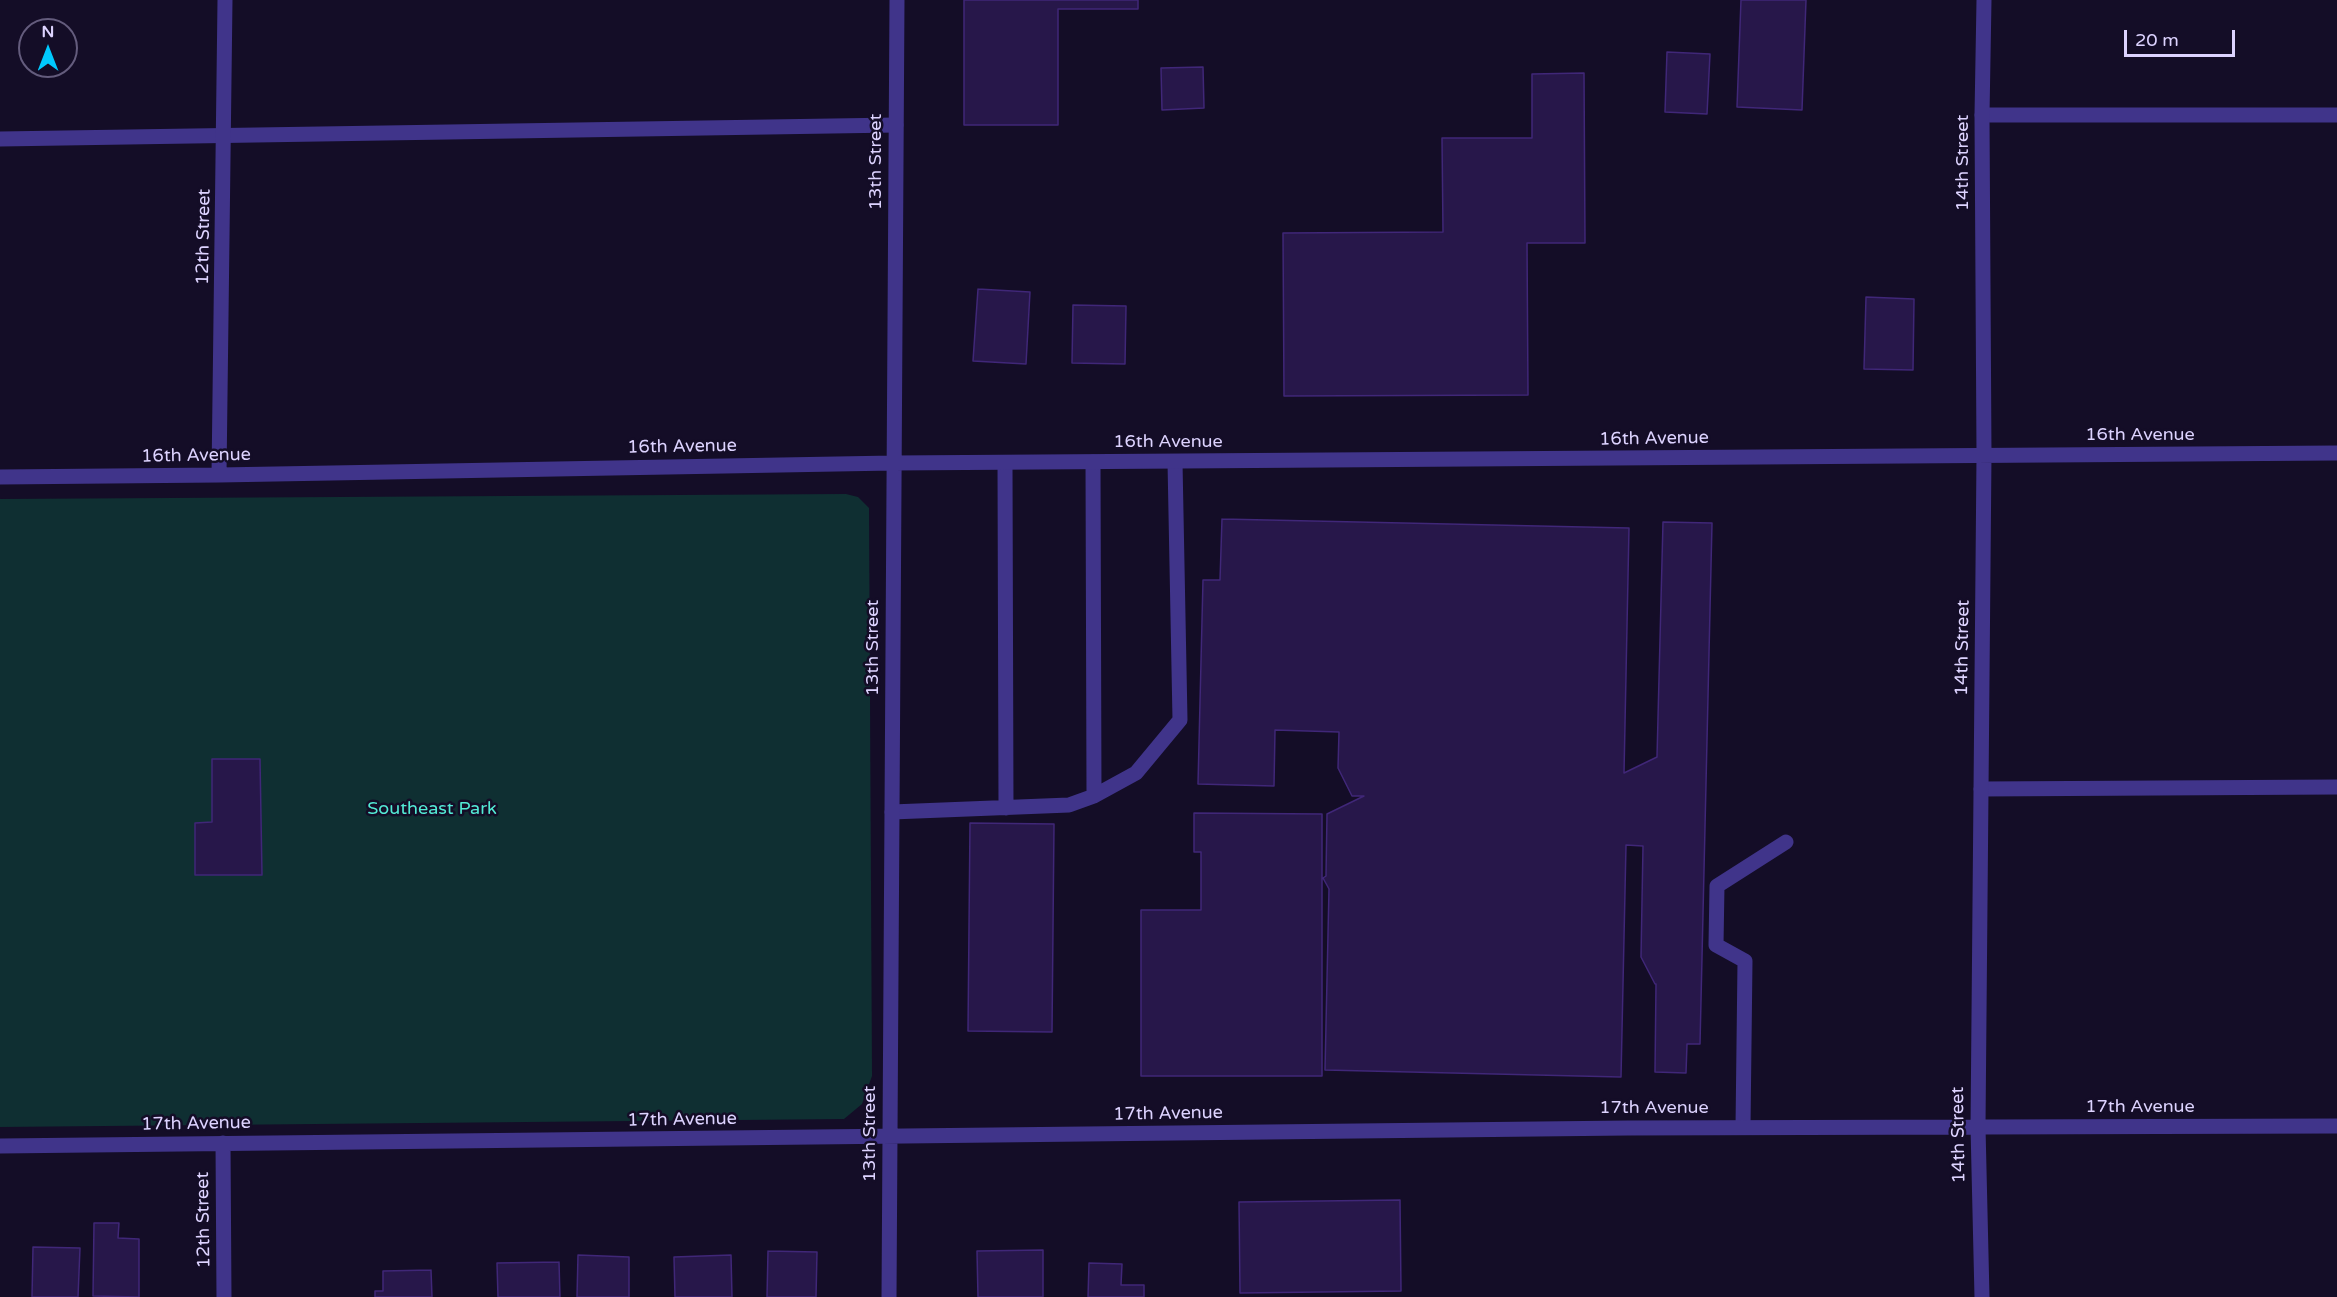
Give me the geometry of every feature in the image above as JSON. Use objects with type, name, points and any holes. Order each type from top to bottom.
[{"type":"street","name":"12th Street","points":[[219,475],[225,0]]},
{"type":"street","name":"13th Street","points":[[889,1297],[897,0]]},
{"type":"street","name":"14th Street","points":[[1982,1297],[1978,1127],[1984,455],[1982,115],[1984,0]]},
{"type":"street","points":[[1982,115],[2337,115]]},
{"type":"street","points":[[0,139],[896,125]]},
{"type":"street","name":"16th Avenue","points":[[0,477],[893,463],[2337,453]]},
{"type":"street","points":[[1093,462],[1094,796]]},
{"type":"street","points":[[892,812],[1069,805],[1094,796],[1136,773],[1180,720],[1175,462]]},
{"type":"street","points":[[1005,463],[1006,808]]},
{"type":"street","points":[[1981,789],[2337,787]]},
{"type":"street","points":[[1743,1127],[1745,961],[1716,945],[1717,886],[1786,842]]},
{"type":"street","name":"17th Avenue","points":[[0,1146],[1743,1127],[2337,1126]]},
{"type":"street","name":"12th Street","points":[[223,1143],[224,1297]]},
{"type":"green space","name":"Southeast Park","points":[[846,494],[858,497],[869,508],[872,1076],[862,1104],[844,1119],[0,1127],[0,499]]},
{"type":"building","points":[[964,0],[1138,0],[1138,9],[1058,9],[1058,125],[964,125]]},
{"type":"building","points":[[1741,0],[1806,0],[1802,110],[1737,107]]},
{"type":"building","points":[[1667,52],[1710,54],[1707,114],[1665,112]]},
{"type":"building","points":[[1203,67],[1204,108],[1162,110],[1161,68]]},
{"type":"building","points":[[1584,73],[1585,243],[1527,243],[1528,395],[1284,396],[1283,233],[1443,232],[1442,138],[1532,138],[1532,74]]},
{"type":"building","points":[[978,289],[1030,292],[1026,364],[973,361]]},
{"type":"building","points":[[1866,297],[1914,299],[1913,370],[1864,369]]},
{"type":"building","points":[[1073,305],[1126,306],[1125,364],[1072,363]]},
{"type":"building","points":[[1222,519],[1629,528],[1624,773],[1657,757],[1663,522],[1712,523],[1700,1044],[1687,1044],[1686,1073],[1655,1072],[1656,984],[1641,957],[1643,846],[1626,845],[1621,1077],[1325,1070],[1329,889],[1323,878],[1326,876],[1327,814],[1364,796],[1352,796],[1338,768],[1339,732],[1275,730],[1274,786],[1198,784],[1203,580],[1220,580]]},
{"type":"building","points":[[212,759],[260,759],[262,875],[195,875],[195,823],[212,822]]},
{"type":"building","points":[[1194,813],[1322,814],[1322,1076],[1141,1076],[1141,910],[1201,910],[1201,852],[1194,852]]},
{"type":"building","points":[[970,823],[1054,824],[1052,1032],[968,1031]]},
{"type":"building","points":[[1400,1200],[1401,1291],[1240,1293],[1239,1202]]},
{"type":"building","points":[[94,1223],[119,1223],[118,1238],[139,1239],[139,1297],[93,1296]]},
{"type":"building","points":[[33,1247],[80,1248],[78,1297],[32,1297]]},
{"type":"building","points":[[1043,1250],[1043,1297],[978,1297],[977,1251]]},
{"type":"building","points":[[768,1251],[817,1252],[816,1297],[767,1297]]},
{"type":"building","points":[[578,1255],[629,1257],[629,1297],[577,1297]]},
{"type":"building","points":[[731,1255],[732,1297],[675,1297],[674,1257]]},
{"type":"building","points":[[559,1262],[560,1297],[498,1297],[497,1263]]},
{"type":"building","points":[[1089,1263],[1122,1264],[1121,1285],[1144,1285],[1144,1297],[1088,1297]]},
{"type":"building","points":[[431,1270],[432,1297],[375,1297],[375,1291],[383,1291],[383,1271]]}]
